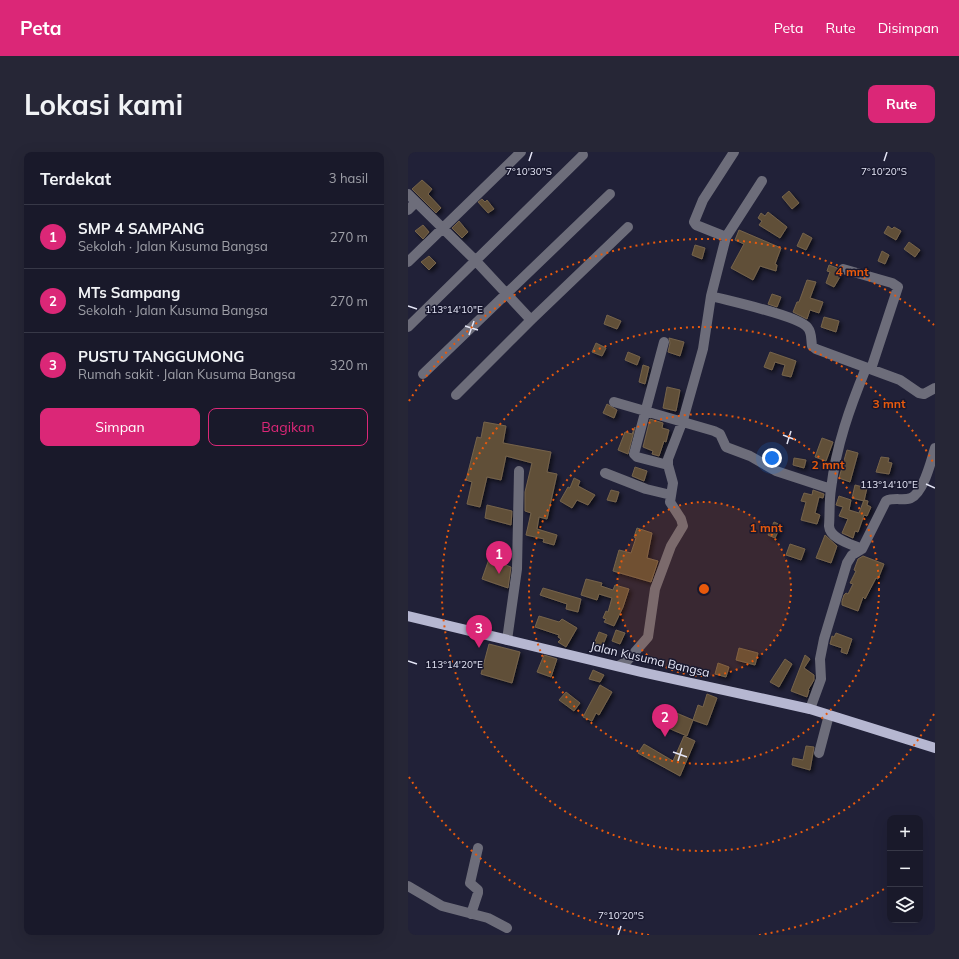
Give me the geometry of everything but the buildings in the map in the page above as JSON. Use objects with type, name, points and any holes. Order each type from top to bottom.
[{"type":"main road","name":"Jalan Kusuma Bangsa","points":[[408,616],[641,672],[810,709],[935,748]]},
{"type":"street","points":[[408,262],[521,152]]},
{"type":"street","points":[[726,237],[696,225],[694,222],[703,200],[734,152]]},
{"type":"street","points":[[408,327],[583,155]]},
{"type":"street","points":[[618,666],[627,661],[648,637],[655,589],[670,546],[683,526],[681,519],[670,503],[672,477],[668,465],[672,446],[683,420],[706,337],[711,296],[726,237],[762,181]]},
{"type":"street","points":[[408,194],[475,260],[531,320]]},
{"type":"street","points":[[423,374],[610,194]]},
{"type":"street","points":[[408,210],[416,202]]},
{"type":"street","points":[[456,395],[531,320],[628,227]]},
{"type":"street","points":[[844,268],[892,283],[898,287],[868,368],[847,416],[838,447],[831,489],[830,531],[841,540],[862,549]]},
{"type":"street","points":[[711,296],[793,319],[807,326],[811,334],[812,346],[814,348],[900,380],[915,392],[922,394],[935,388]]},
{"type":"street","points":[[664,342],[634,454],[637,457],[668,465]]},
{"type":"street","points":[[614,402],[683,420],[718,432],[726,447],[750,456],[776,471],[831,489]]},
{"type":"street","points":[[810,709],[821,679],[820,659],[838,589],[849,558],[855,552],[862,549],[886,501],[912,498],[918,492],[923,483],[935,448]]},
{"type":"street","points":[[507,640],[517,569],[519,471]]},
{"type":"street","points":[[605,473],[646,489],[670,495]]},
{"type":"street","points":[[819,753],[828,715]]},
{"type":"street","points":[[471,914],[478,893],[478,890],[470,883],[478,848]]},
{"type":"street","points":[[408,886],[442,906],[488,918],[507,928]]},
{"type":"place","name":"SMP 4 SAMPANG","points":[[499,574]]},
{"type":"place","name":"PUSTU TANGGUMONG","points":[[479,648]]},
{"type":"place","name":"MTs Sampang","points":[[665,737]]}]
